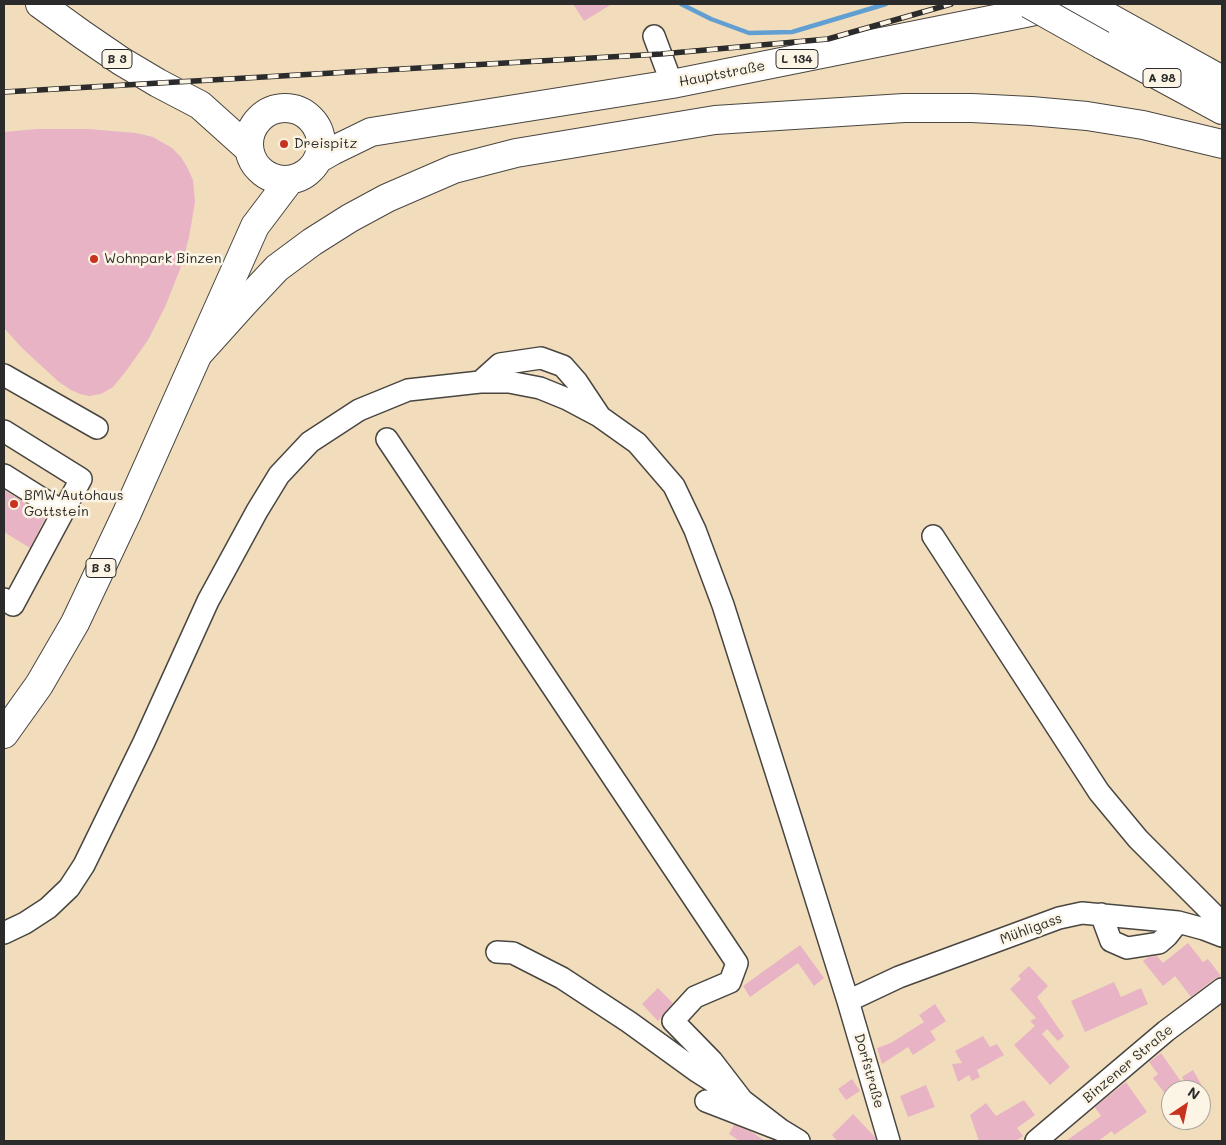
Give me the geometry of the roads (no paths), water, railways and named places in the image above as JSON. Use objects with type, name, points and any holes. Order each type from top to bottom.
[{"type":"main road","name":"Hauptstraße","points":[[40,4],[121,61],[200,105],[248,115],[265,114],[272,110],[286,108],[301,112],[313,121],[328,126],[371,132]]},
{"type":"main road","name":"A 98","points":[[1029,4],[1222,110]]},
{"type":"main road","name":"Hauptstraße","points":[[200,105],[254,159],[265,175],[273,179],[289,181],[303,176],[310,171],[318,159],[371,132],[672,84],[1070,4]]},
{"type":"main road","name":"A 98","points":[[1085,4],[1222,80]]},
{"type":"main road","points":[[200,352],[277,268],[312,242],[350,218],[386,198],[454,170],[516,153],[715,120],[904,108],[972,108],[1087,116],[1143,125],[1222,144]]},
{"type":"main road","points":[[254,159],[248,140],[259,119],[265,114]]},
{"type":"main road","points":[[313,121],[317,126],[322,146],[318,159]]},
{"type":"main road","name":"B 3","points":[[254,159],[255,226]]},
{"type":"main road","name":"B 3","points":[[4,734],[39,685],[75,622],[200,352],[255,226],[289,181]]},
{"type":"street","points":[[654,36],[672,84]]},
{"type":"street","points":[[480,382],[500,364],[541,358],[563,366],[577,382],[600,416]]},
{"type":"street","points":[[4,375],[97,428]]},
{"type":"street","points":[[4,933],[25,923],[48,908],[69,888],[84,865],[144,742],[208,601],[256,511],[279,475],[310,442],[359,410],[408,390],[480,382],[509,382],[540,388],[600,416]]},
{"type":"street","name":"Dorfstraße","points":[[600,416],[637,443],[674,486],[695,530],[723,605],[848,1000],[889,1141]]},
{"type":"street","points":[[4,431],[81,479],[13,605],[4,599]]},
{"type":"street","points":[[387,439],[738,963],[730,982],[695,997],[674,1022],[712,1061],[742,1100]]},
{"type":"street","points":[[4,475],[63,512]]},
{"type":"street","points":[[933,536],[1099,792],[1138,839],[1218,919],[1222,926]]},
{"type":"street","name":"Mühligass","points":[[848,1000],[899,977],[1059,918],[1082,913],[1178,922],[1222,936]]},
{"type":"street","points":[[1101,914],[1111,941],[1127,948],[1159,943],[1178,922]]},
{"type":"street","points":[[497,952],[513,954],[562,978],[799,1141]]},
{"type":"street","name":"Binzener Straße","points":[[1036,1141],[1166,1031],[1222,989]]},
{"type":"street","points":[[706,1101],[781,1130]]},
{"type":"waterway","points":[[681,4],[711,19],[749,33],[792,32],[886,4]]},
{"type":"railway","points":[[4,92],[661,54],[828,39],[951,4]]},
{"type":"place","name":"Dreispitz","points":[[284,144]]},
{"type":"place","name":"Wohnpark Binzen","points":[[94,259]]},
{"type":"place","name":"BMW Autohaus Gottstein","points":[[14,504]]}]
